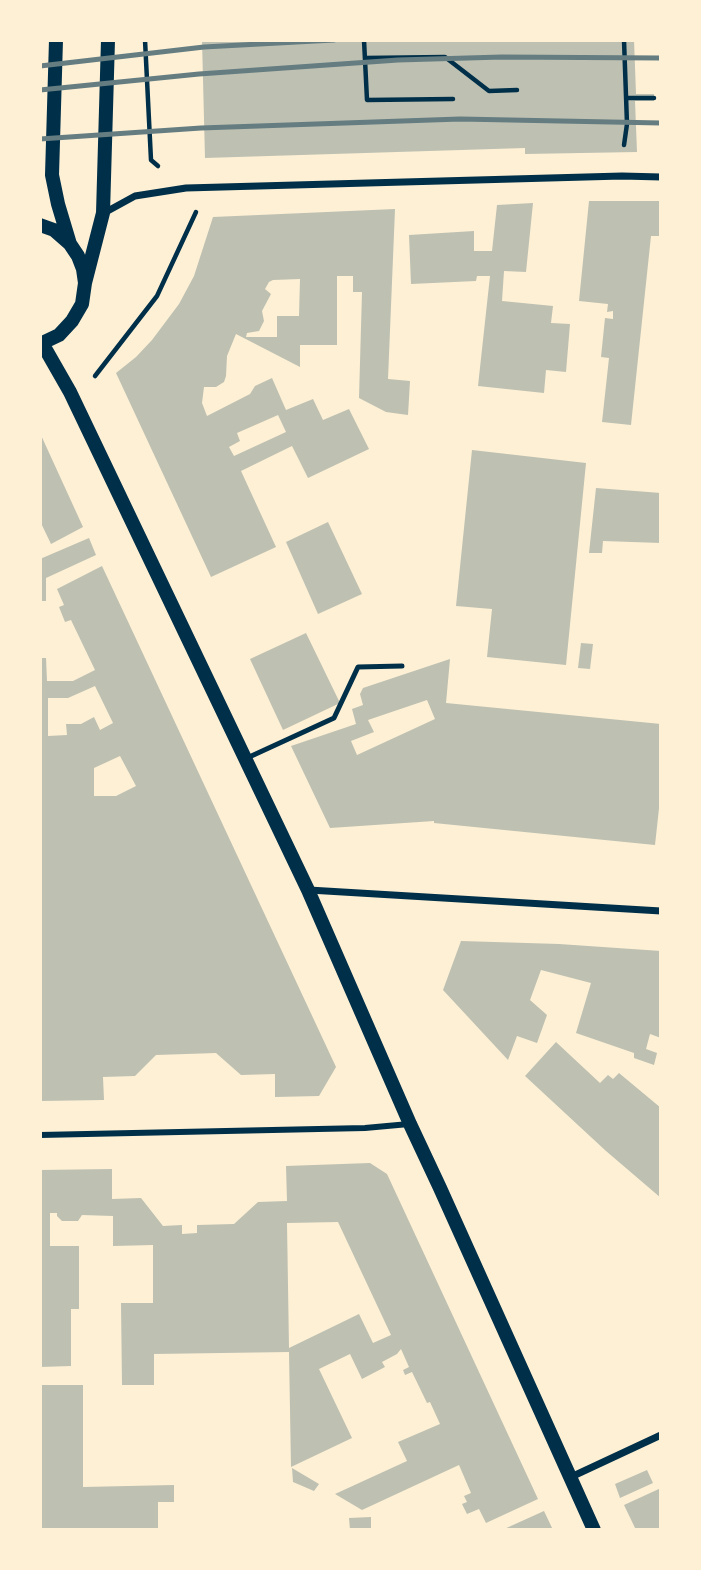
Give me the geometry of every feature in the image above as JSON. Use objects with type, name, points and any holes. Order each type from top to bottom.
[{"type":"main road","points":[[55,40],[52,175],[70,244]]},
{"type":"main road","points":[[108,40],[103,214],[82,304],[59,335],[41,343],[60,371],[308,890],[410,1124],[594,1530]]},
{"type":"main road","points":[[40,225],[54,230],[70,244],[78,256],[85,283]]},
{"type":"street","points":[[103,214],[135,196],[186,188],[661,177]]},
{"type":"street","points":[[308,890],[661,911]]},
{"type":"street","points":[[40,1135],[365,1128],[410,1124]]},
{"type":"street","points":[[570,1477],[661,1435]]},
{"type":"lane","points":[[245,759],[334,718],[358,667],[402,666]]},
{"type":"path","points":[[70,393],[91,381],[157,296],[199,206],[186,188],[151,160],[145,40]]},
{"type":"path","points":[[365,40],[367,100],[453,99]]},
{"type":"path","points":[[624,40],[627,124],[624,145]]},
{"type":"path","points":[[365,58],[445,57],[489,91],[517,90]]},
{"type":"path","points":[[626,98],[654,97]]},
{"type":"building","points":[[202,40],[634,40],[636,94],[654,94],[654,101],[635,101],[637,152],[525,154],[525,148],[205,158]]},
{"type":"building","points":[[589,201],[661,201],[661,236],[651,236],[631,425],[602,422],[609,358],[601,357],[605,318],[613,319],[613,311],[607,312],[608,304],[579,301]]},
{"type":"building","points":[[533,203],[526,272],[504,271],[502,301],[553,306],[551,323],[570,324],[566,372],[546,370],[544,393],[478,386],[490,276],[477,276],[476,281],[411,284],[409,235],[474,231],[474,251],[492,251],[497,205]]},
{"type":"building","points":[[395,209],[388,379],[410,381],[408,415],[386,412],[359,398],[362,292],[353,292],[353,276],[337,276],[337,345],[300,345],[300,367],[236,334],[227,356],[224,382],[216,387],[204,387],[202,403],[207,416],[250,394],[255,386],[272,378],[286,410],[313,399],[323,420],[349,409],[369,449],[308,478],[292,446],[241,471],[276,547],[211,577],[116,373],[152,340],[179,304],[194,276],[213,217]],"holes":[[[300,279],[299,316],[277,316],[277,337],[246,337],[247,333],[259,331],[264,321],[262,311],[271,294],[265,289],[269,282]],[[278,415],[286,432],[234,456],[229,447],[240,441],[237,433]]]},
{"type":"building","points":[[40,433],[83,527],[51,544],[40,521]]},
{"type":"building","points":[[472,450],[586,463],[566,665],[487,657],[492,609],[456,606]]},
{"type":"building","points":[[596,488],[661,493],[661,543],[603,541],[602,553],[589,553]]},
{"type":"building","points":[[328,522],[362,594],[318,614],[286,542]]},
{"type":"building","points":[[89,538],[96,555],[46,578],[46,601],[40,601],[40,559]]},
{"type":"building","points":[[102,566],[336,1067],[319,1096],[275,1097],[275,1074],[241,1075],[216,1053],[156,1055],[135,1076],[103,1077],[104,1100],[40,1101],[40,658],[46,658],[47,681],[73,681],[95,670],[71,620],[65,622],[59,607],[64,605],[57,589]],"holes":[[[95,686],[113,723],[100,730],[94,717],[81,724],[66,724],[67,735],[48,736],[48,698],[68,698]],[[120,756],[136,786],[116,796],[94,796],[94,768]]]},
{"type":"building","points":[[306,633],[340,703],[283,730],[250,659]]},
{"type":"building","points":[[581,643],[593,644],[590,669],[578,668]]},
{"type":"building","points":[[450,659],[446,703],[661,724],[661,790],[655,845],[434,821],[330,828],[291,746],[356,724],[352,709],[363,705],[360,694],[363,688]],"holes":[[[427,700],[435,719],[357,755],[351,741],[374,732],[368,720]]]},
{"type":"building","points":[[461,941],[661,951],[661,1038],[650,1034],[646,1049],[657,1053],[654,1065],[634,1058],[634,1053],[576,1033],[591,983],[541,970],[530,1000],[547,1015],[537,1043],[517,1036],[508,1060],[443,990]]},
{"type":"building","points":[[556,1042],[600,1083],[608,1075],[613,1079],[619,1073],[661,1108],[661,1198],[525,1076]]},
{"type":"building","points":[[370,1163],[387,1174],[538,1499],[486,1523],[479,1509],[467,1514],[462,1504],[467,1502],[464,1496],[471,1493],[459,1465],[362,1510],[335,1494],[407,1461],[398,1442],[440,1424],[412,1372],[405,1375],[403,1370],[409,1367],[401,1349],[382,1362],[385,1367],[362,1379],[350,1354],[319,1369],[352,1438],[291,1467],[289,1352],[154,1354],[154,1385],[122,1385],[121,1303],[153,1303],[153,1245],[113,1246],[113,1216],[82,1215],[78,1221],[62,1221],[57,1213],[50,1213],[50,1246],[79,1246],[79,1309],[71,1309],[71,1366],[40,1367],[40,1170],[112,1169],[112,1199],[141,1198],[163,1226],[182,1225],[182,1234],[197,1233],[197,1225],[234,1224],[258,1202],[287,1201],[286,1166]],"holes":[[[338,1222],[391,1335],[373,1343],[359,1314],[289,1348],[287,1223]]]},
{"type":"building","points":[[40,1385],[83,1385],[83,1487],[174,1485],[174,1502],[158,1502],[158,1530],[40,1530]]},
{"type":"building","points":[[292,1468],[319,1484],[314,1491],[293,1482]]},
{"type":"building","points":[[647,1470],[653,1483],[620,1498],[615,1484]]},
{"type":"building","points":[[661,1488],[661,1530],[636,1530],[624,1505]]},
{"type":"building","points":[[544,1511],[553,1530],[502,1530]]},
{"type":"building","points":[[371,1517],[371,1530],[350,1530],[349,1518]]},
{"type":"railway","points":[[40,66],[204,47],[334,40]]},
{"type":"railway","points":[[40,90],[199,74],[398,60],[502,57],[661,58]]},
{"type":"railway","points":[[40,139],[201,128],[460,119],[661,123]]}]
